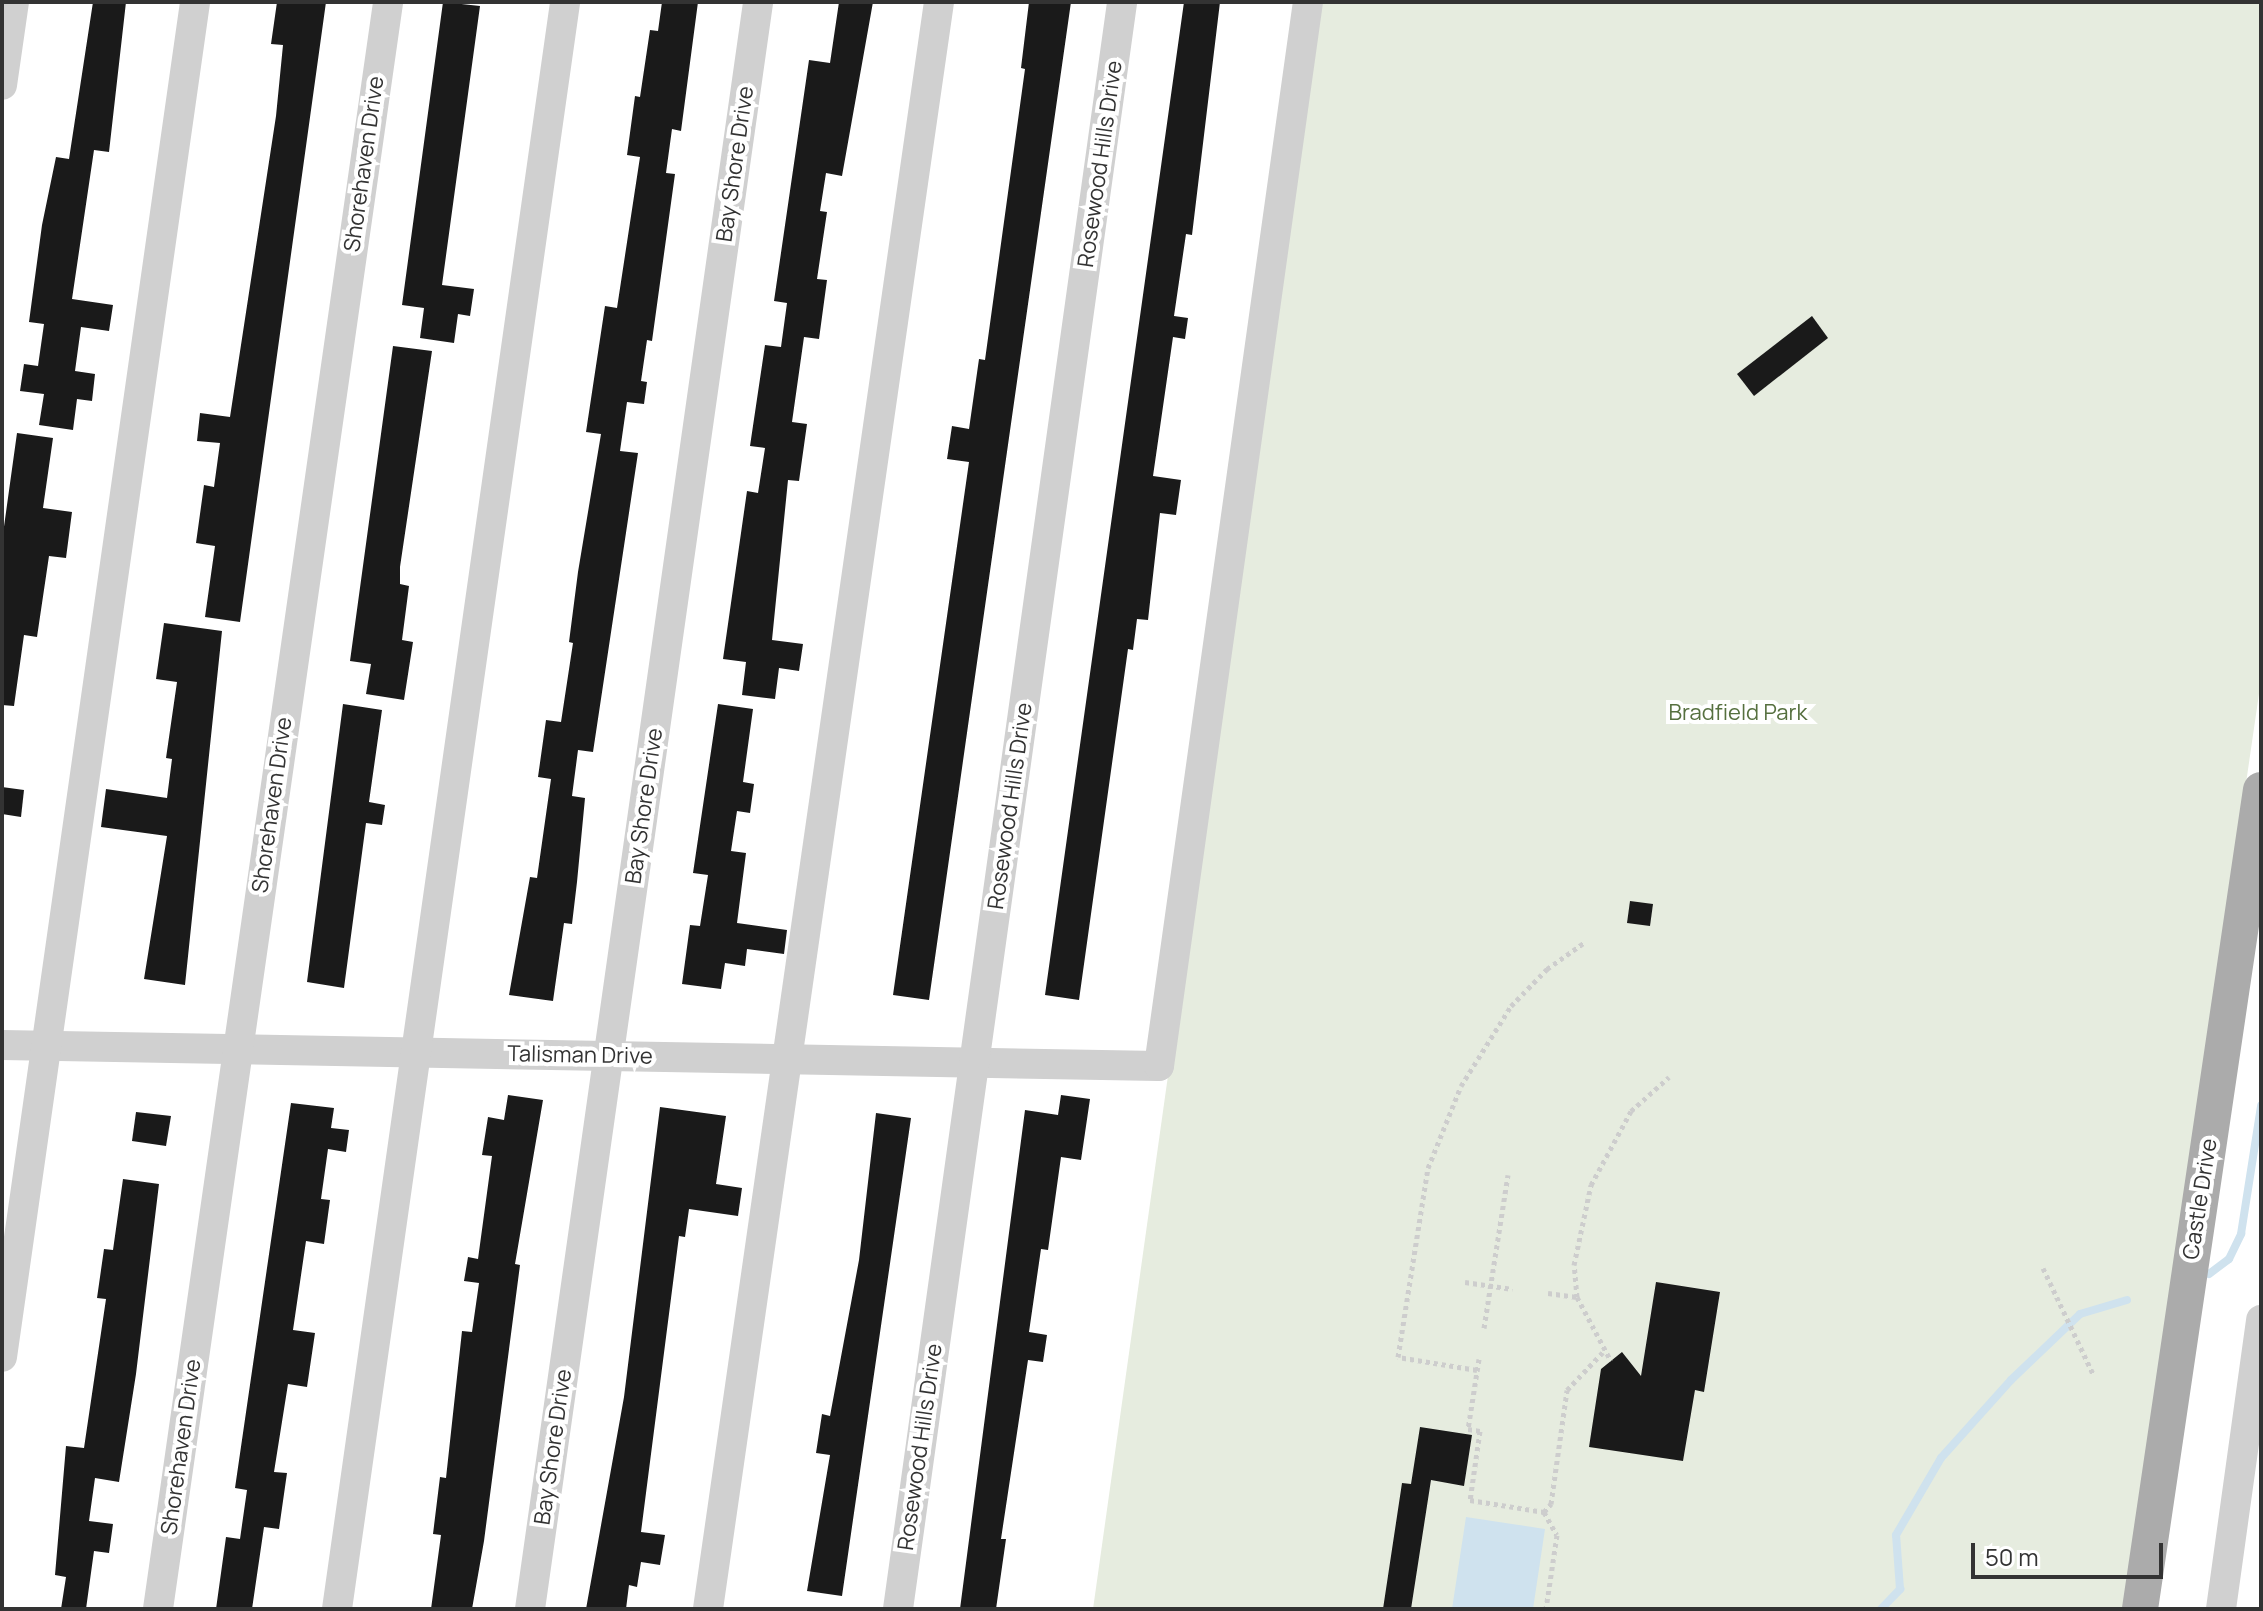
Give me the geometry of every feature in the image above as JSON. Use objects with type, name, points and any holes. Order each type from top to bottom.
[{"type":"main road","name":"Castle Drive","points":[[2140,1609],[2261,790]]},
{"type":"street","points":[[2,85],[14,2]]},
{"type":"street","points":[[2,1357],[195,2]]},
{"type":"street","name":"Shorehaven Drive","points":[[158,1609],[388,2]]},
{"type":"street","points":[[337,1609],[565,2]]},
{"type":"street","name":"Bay Shore Drive","points":[[530,1609],[758,2]]},
{"type":"street","points":[[708,1609],[939,2]]},
{"type":"street","name":"Rosewood Hills Drive","points":[[898,1609],[1122,2]]},
{"type":"street","name":"Talisman Drive","points":[[2,1045],[1159,1066],[1308,2]]},
{"type":"street","points":[[2221,1609],[2261,1320]]},
{"type":"path","points":[[1477,1370],[1398,1357],[1428,1168],[1461,1086],[1511,1006],[1547,969],[1585,942]]},
{"type":"path","points":[[1611,1361],[1603,1352],[1595,1325],[1577,1297],[1574,1265],[1595,1177],[1631,1111],[1669,1077]]},
{"type":"path","points":[[1484,1328],[1508,1175]]},
{"type":"path","points":[[2043,1268],[2094,1376]]},
{"type":"path","points":[[1465,1282],[1512,1289]]},
{"type":"path","points":[[1548,1293],[1577,1297]]},
{"type":"path","points":[[1544,1512],[1551,1504],[1567,1390],[1603,1352]]},
{"type":"path","points":[[1479,1359],[1468,1429],[1480,1431],[1470,1500],[1544,1512]]},
{"type":"path","points":[[1544,1512],[1557,1535],[1546,1609]]},
{"type":"green space","name":"Bradfield Park","points":[[1319,2],[2261,2],[2261,680],[2126,1609],[1093,1609]]},
{"type":"water","points":[[1466,1517],[1545,1529],[1533,1609],[1452,1609]]},
{"type":"building","points":[[93,2],[126,2],[109,152],[94,150],[72,299],[113,305],[109,331],[81,327],[75,371],[95,374],[92,401],[77,399],[73,430],[39,425],[44,394],[20,391],[24,364],[38,366],[44,324],[29,322],[42,225],[56,157],[69,159]]},
{"type":"building","points":[[277,2],[326,2],[240,622],[205,617],[215,546],[196,543],[204,485],[214,487],[220,443],[197,441],[200,413],[230,417],[276,116],[283,45],[271,44]]},
{"type":"building","points":[[443,2],[480,6],[442,285],[474,289],[470,316],[458,314],[454,343],[420,338],[424,308],[402,305]]},
{"type":"building","points":[[662,2],[698,2],[681,131],[672,129],[666,173],[675,174],[652,341],[647,340],[641,381],[647,382],[644,404],[627,402],[620,451],[638,453],[593,752],[578,750],[572,796],[585,798],[577,882],[572,924],[564,923],[553,1001],[509,995],[530,877],[537,878],[551,779],[538,777],[546,720],[561,722],[573,643],[569,642],[578,572],[601,434],[586,432],[605,306],[617,308],[640,157],[627,155],[635,96],[640,97],[650,30],[658,31]]},
{"type":"building","points":[[839,2],[873,2],[842,176],[826,173],[820,211],[827,212],[817,279],[827,280],[819,339],[804,337],[792,422],[807,424],[799,481],[788,480],[772,640],[803,644],[799,671],[779,668],[775,699],[742,695],[746,662],[723,659],[747,491],[758,493],[765,448],[750,446],[765,345],[781,347],[787,303],[774,301],[809,60],[830,63]]},
{"type":"building","points":[[1029,2],[1071,2],[929,1000],[893,995],[969,462],[947,459],[952,426],[969,429],[979,359],[985,360],[1025,69],[1021,68]]},
{"type":"building","points":[[1184,2],[1220,2],[1192,235],[1186,234],[1174,316],[1188,318],[1185,339],[1173,337],[1153,476],[1181,480],[1176,515],[1160,513],[1148,620],[1137,619],[1133,650],[1128,649],[1079,1000],[1045,995]]},
{"type":"building","points":[[1812,316],[1828,338],[1754,396],[1737,374]]},
{"type":"building","points":[[393,346],[432,351],[400,567],[400,584],[409,586],[402,640],[413,642],[404,700],[366,694],[371,664],[350,661]]},
{"type":"building","points":[[17,433],[53,438],[43,508],[72,512],[66,558],[49,556],[37,637],[24,635],[14,706],[2,705],[2,541]]},
{"type":"building","points":[[164,623],[222,631],[185,985],[144,979],[167,836],[101,827],[106,789],[167,798],[172,759],[166,758],[177,682],[156,679]]},
{"type":"building","points":[[343,704],[382,710],[369,802],[385,805],[382,825],[366,823],[344,988],[307,982]]},
{"type":"building","points":[[718,704],[753,709],[743,782],[754,784],[750,813],[737,811],[731,851],[746,853],[737,923],[787,930],[784,954],[747,949],[745,966],[725,963],[721,989],[682,984],[690,925],[700,926],[708,875],[693,873]]},
{"type":"building","points":[[2,787],[24,790],[21,817],[2,814]]},
{"type":"building","points":[[1630,901],[1653,904],[1650,926],[1627,923]]},
{"type":"building","points":[[508,1095],[543,1100],[515,1264],[520,1265],[484,1541],[472,1609],[431,1609],[441,1535],[433,1534],[440,1477],[446,1478],[462,1331],[472,1332],[479,1283],[464,1281],[468,1257],[478,1259],[492,1156],[482,1155],[488,1117],[504,1120]]},
{"type":"building","points":[[1061,1095],[1090,1099],[1081,1160],[1061,1157],[1048,1250],[1041,1249],[1029,1332],[1047,1335],[1043,1362],[1028,1360],[1001,1539],[1006,1539],[996,1609],[960,1609],[1025,1110],[1058,1115]]},
{"type":"building","points":[[291,1103],[334,1108],[331,1128],[349,1130],[346,1152],[328,1149],[321,1199],[330,1200],[324,1244],[306,1241],[293,1330],[315,1333],[307,1387],[288,1384],[274,1472],[287,1473],[279,1529],[264,1527],[252,1609],[216,1609],[226,1537],[240,1539],[247,1490],[235,1488]]},
{"type":"building","points":[[660,1107],[726,1116],[716,1184],[742,1188],[738,1216],[689,1209],[685,1237],[679,1236],[641,1532],[665,1535],[660,1565],[641,1562],[637,1587],[629,1585],[626,1609],[586,1609],[624,1397]]},
{"type":"building","points":[[136,1112],[171,1116],[166,1146],[132,1141]]},
{"type":"building","points":[[876,1113],[911,1118],[842,1596],[807,1591],[830,1455],[816,1453],[822,1414],[830,1416],[859,1260]]},
{"type":"building","points":[[123,1179],[159,1184],[136,1374],[119,1482],[95,1478],[89,1521],[113,1524],[109,1553],[94,1551],[86,1609],[61,1609],[66,1577],[55,1575],[66,1446],[84,1448],[106,1299],[97,1298],[104,1249],[113,1250]]},
{"type":"building","points":[[1656,1282],[1720,1292],[1704,1392],[1695,1390],[1683,1461],[1589,1447],[1601,1369],[1622,1352],[1641,1376]]},
{"type":"building","points":[[1420,1427],[1472,1435],[1464,1486],[1431,1480],[1411,1609],[1383,1609],[1402,1483],[1411,1484]]},
{"type":"waterway","points":[[2209,1274],[2229,1259],[2241,1234],[2261,1106]]},
{"type":"waterway","points":[[1881,1609],[1900,1589],[1896,1535],[1941,1458],[2011,1380],[2080,1314],[2127,1300]]}]
